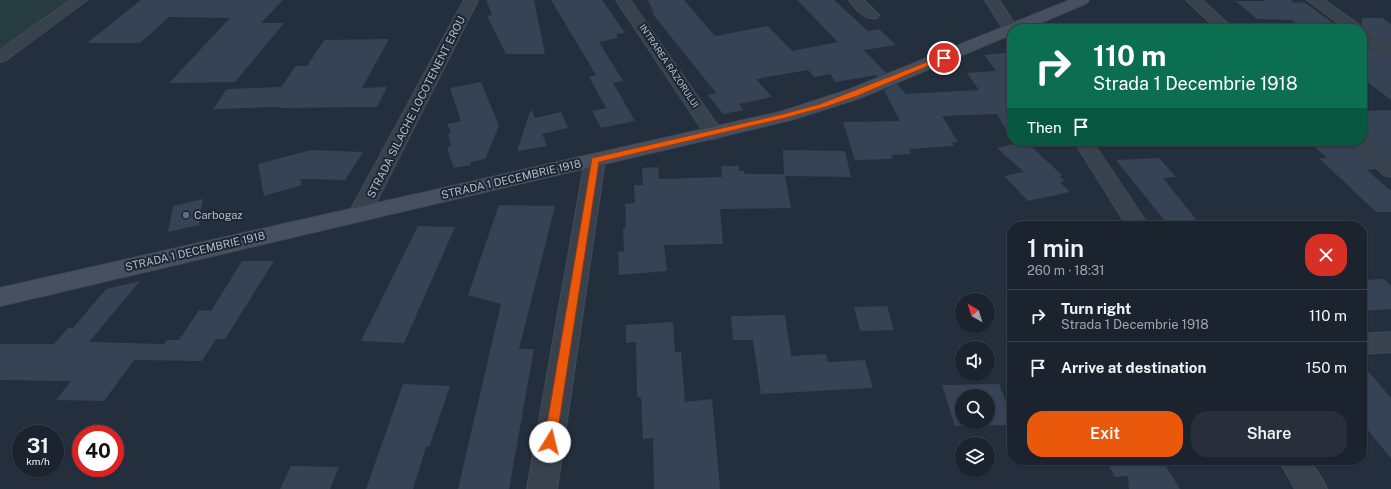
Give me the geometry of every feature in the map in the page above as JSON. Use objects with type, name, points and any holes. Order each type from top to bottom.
[{"type":"main road","name":"STRADA 1 DECEMBRIE 1918","points":[[1026,24],[1082,0]]},
{"type":"main road","name":"STRADA 1 DECEMBRIE 1918","points":[[0,297],[360,213],[714,133],[822,105],[1007,32]]},
{"type":"street","points":[[0,57],[80,0]]},
{"type":"street","name":"STRADA SILACHE LOCOTENENT EROU","points":[[360,213],[471,0]]},
{"type":"street","name":"INTRAREA RĂZORULUI","points":[[623,0],[714,133]]},
{"type":"street","points":[[856,0],[872,15]]},
{"type":"street","points":[[992,0],[1008,24]]},
{"type":"street","points":[[1193,0],[1220,24]]},
{"type":"street","points":[[1314,0],[1349,24]]},
{"type":"street","points":[[1367,36],[1391,53]]},
{"type":"street","points":[[1086,146],[1135,221]]},
{"type":"street","points":[[1362,146],[1391,171]]},
{"type":"street","points":[[542,489],[595,160]]},
{"type":"street","points":[[1367,344],[1391,342]]},
{"type":"street","points":[[1295,465],[1312,489]]},
{"type":"green space","points":[[0,0],[73,0],[0,49]]},
{"type":"building","points":[[141,0],[283,0],[261,23],[284,23],[235,82],[169,83],[230,18],[169,17],[140,43],[87,43]]},
{"type":"building","points":[[486,0],[534,0],[545,54],[506,54],[487,16],[492,15]]},
{"type":"building","points":[[551,0],[602,0],[625,33],[616,34],[618,38],[599,42],[623,81],[613,83],[635,121],[601,128],[592,111],[606,108],[589,77],[596,75]]},
{"type":"building","points":[[648,0],[684,0],[715,36],[768,26],[792,51],[838,42],[797,0],[834,0],[868,31],[879,29],[896,45],[864,50],[886,73],[877,77],[876,75],[836,82],[830,74],[814,77],[808,70],[756,79],[772,97],[739,104],[743,110],[723,114],[708,95],[716,93],[652,13],[654,13]]},
{"type":"building","points":[[1263,0],[1291,0],[1294,3],[1304,2],[1334,24],[1298,24],[1292,20],[1257,19],[1235,1],[1265,1]]},
{"type":"building","points":[[1362,18],[1382,18],[1391,24],[1391,44],[1367,30],[1367,24],[1362,24]]},
{"type":"building","points":[[389,39],[362,88],[387,87],[377,107],[213,109],[227,89],[281,87],[296,66],[307,66],[324,40]]},
{"type":"building","points":[[1367,45],[1384,57],[1391,59],[1391,100],[1367,82]]},
{"type":"building","points":[[1007,53],[1007,131],[997,114],[942,116],[958,142],[952,142],[954,146],[909,149],[911,154],[891,155],[893,159],[855,160],[843,122],[900,121],[884,90],[897,84],[906,94],[979,90],[967,73],[996,71],[984,55]]},
{"type":"building","points":[[481,82],[499,126],[485,159],[470,162],[471,165],[454,168],[447,148],[451,146],[448,134],[451,133],[447,124],[461,121],[450,88]]},
{"type":"building","points":[[531,109],[535,118],[561,112],[568,128],[542,134],[547,146],[517,151]]},
{"type":"building","points":[[1391,110],[1391,159],[1367,140],[1367,111]]},
{"type":"building","points":[[1007,146],[1030,146],[1062,175],[1059,176],[1065,181],[1060,182],[1070,192],[1028,201],[1004,176],[1024,172],[997,148]]},
{"type":"building","points":[[1315,147],[1351,147],[1376,169],[1367,170],[1391,191],[1391,212],[1376,212],[1319,158],[1327,158]]},
{"type":"building","points":[[311,150],[363,152],[345,180],[300,179],[302,185],[264,196],[258,164]]},
{"type":"building","points":[[783,150],[845,151],[851,177],[785,176],[791,208],[720,209],[723,244],[664,245],[667,271],[619,275],[618,252],[624,251],[623,228],[626,228],[625,204],[635,203],[634,185],[643,185],[642,168],[658,167],[659,179],[722,177],[721,166],[739,166],[739,171],[744,171],[745,174],[784,174]]},
{"type":"building","points":[[1159,158],[1176,177],[1163,178],[1197,221],[1165,221],[1116,160]]},
{"type":"building","name":"Carbogaz","points":[[203,199],[199,225],[168,232],[173,206]]},
{"type":"building","points":[[499,205],[555,206],[519,349],[534,349],[509,489],[458,489],[501,304],[468,295]]},
{"type":"building","points":[[418,226],[455,227],[404,343],[361,341]]},
{"type":"building","points":[[242,261],[274,261],[225,339],[216,339],[202,361],[134,360],[104,401],[56,400],[71,381],[0,380],[0,344],[54,344],[68,328],[73,328],[106,289],[140,281],[89,342],[164,344],[167,340],[179,340],[199,310],[211,311]]},
{"type":"building","points":[[1384,279],[1391,286],[1391,309],[1367,311],[1367,280]]},
{"type":"building","points":[[887,306],[894,330],[860,331],[854,307]]},
{"type":"building","points":[[785,315],[791,356],[826,354],[828,362],[865,360],[873,388],[761,394],[753,340],[733,340],[731,316]]},
{"type":"building","points":[[673,322],[675,352],[681,352],[685,402],[712,399],[720,489],[654,489],[653,438],[643,439],[641,397],[637,397],[636,342],[626,343],[626,325]]},
{"type":"building","points":[[1367,370],[1391,398],[1391,458],[1367,429]]},
{"type":"building","points":[[403,384],[450,386],[429,447],[426,447],[413,489],[366,489]]},
{"type":"building","points":[[999,384],[1007,405],[1007,425],[995,425],[995,389],[955,389],[955,426],[942,385]]},
{"type":"building","points":[[1109,465],[1165,465],[1180,489],[1129,489],[1128,476],[1115,477]]},
{"type":"building","points":[[291,466],[339,467],[330,489],[280,489]]},
{"type":"place","name":"Carbogaz","points":[[186,215]]},
{"type":"route","points":[[550,442],[595,160],[785,116],[854,94],[944,58]]}]
